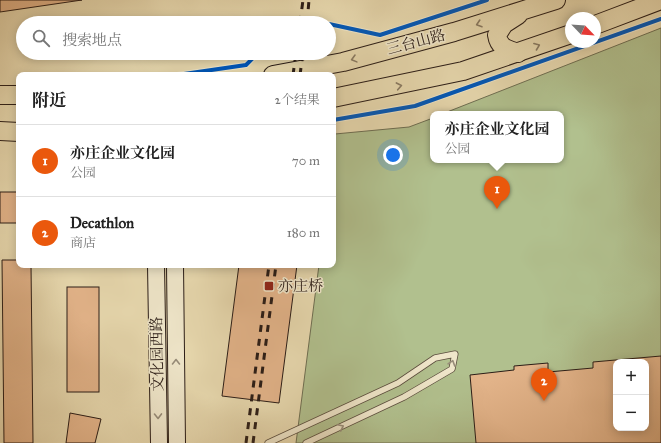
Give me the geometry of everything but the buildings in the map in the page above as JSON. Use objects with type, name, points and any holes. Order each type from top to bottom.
[{"type":"main road","name":"三台山路","points":[[289,72],[343,62],[454,32],[556,0]]},
{"type":"main road","points":[[601,23],[661,0]]},
{"type":"main road","points":[[518,53],[498,44],[496,35],[504,24],[527,9]]},
{"type":"main road","points":[[336,97],[432,79],[518,53],[565,36]]},
{"type":"main road","points":[[0,95],[16,95]]},
{"type":"main road","points":[[0,131],[16,132]]},
{"type":"main road","name":"文化园西路","points":[[156,268],[159,443]]},
{"type":"main road","name":"文化园西路","points":[[175,268],[177,443]]},
{"type":"lane","points":[[268,443],[398,383],[435,358],[455,354],[452,369],[404,397],[306,443]]},
{"type":"green space","points":[[661,28],[661,443],[296,443],[319,268],[336,268],[336,134],[409,127],[430,119],[430,163],[564,163],[564,111],[450,111]]},
{"type":"railway","points":[[301,16],[303,0]]},
{"type":"railway","points":[[308,16],[309,0]]},
{"type":"railway","points":[[293,72],[295,60]]},
{"type":"railway","points":[[300,72],[302,60]]},
{"type":"railway","points":[[246,443],[269,268]]},
{"type":"railway","points":[[253,443],[276,268]]},
{"type":"cycle path","points":[[336,26],[380,35],[487,0]]},
{"type":"cycle path","points":[[336,119],[415,106],[661,19]]},
{"type":"cycle path","points":[[198,72],[246,65],[251,60]]},
{"type":"place","name":"亦庄企业文化园","points":[[497,209]]},
{"type":"place","name":"亦庄桥","points":[[269,286]]},
{"type":"place","name":"Decathlon","points":[[544,401]]}]
